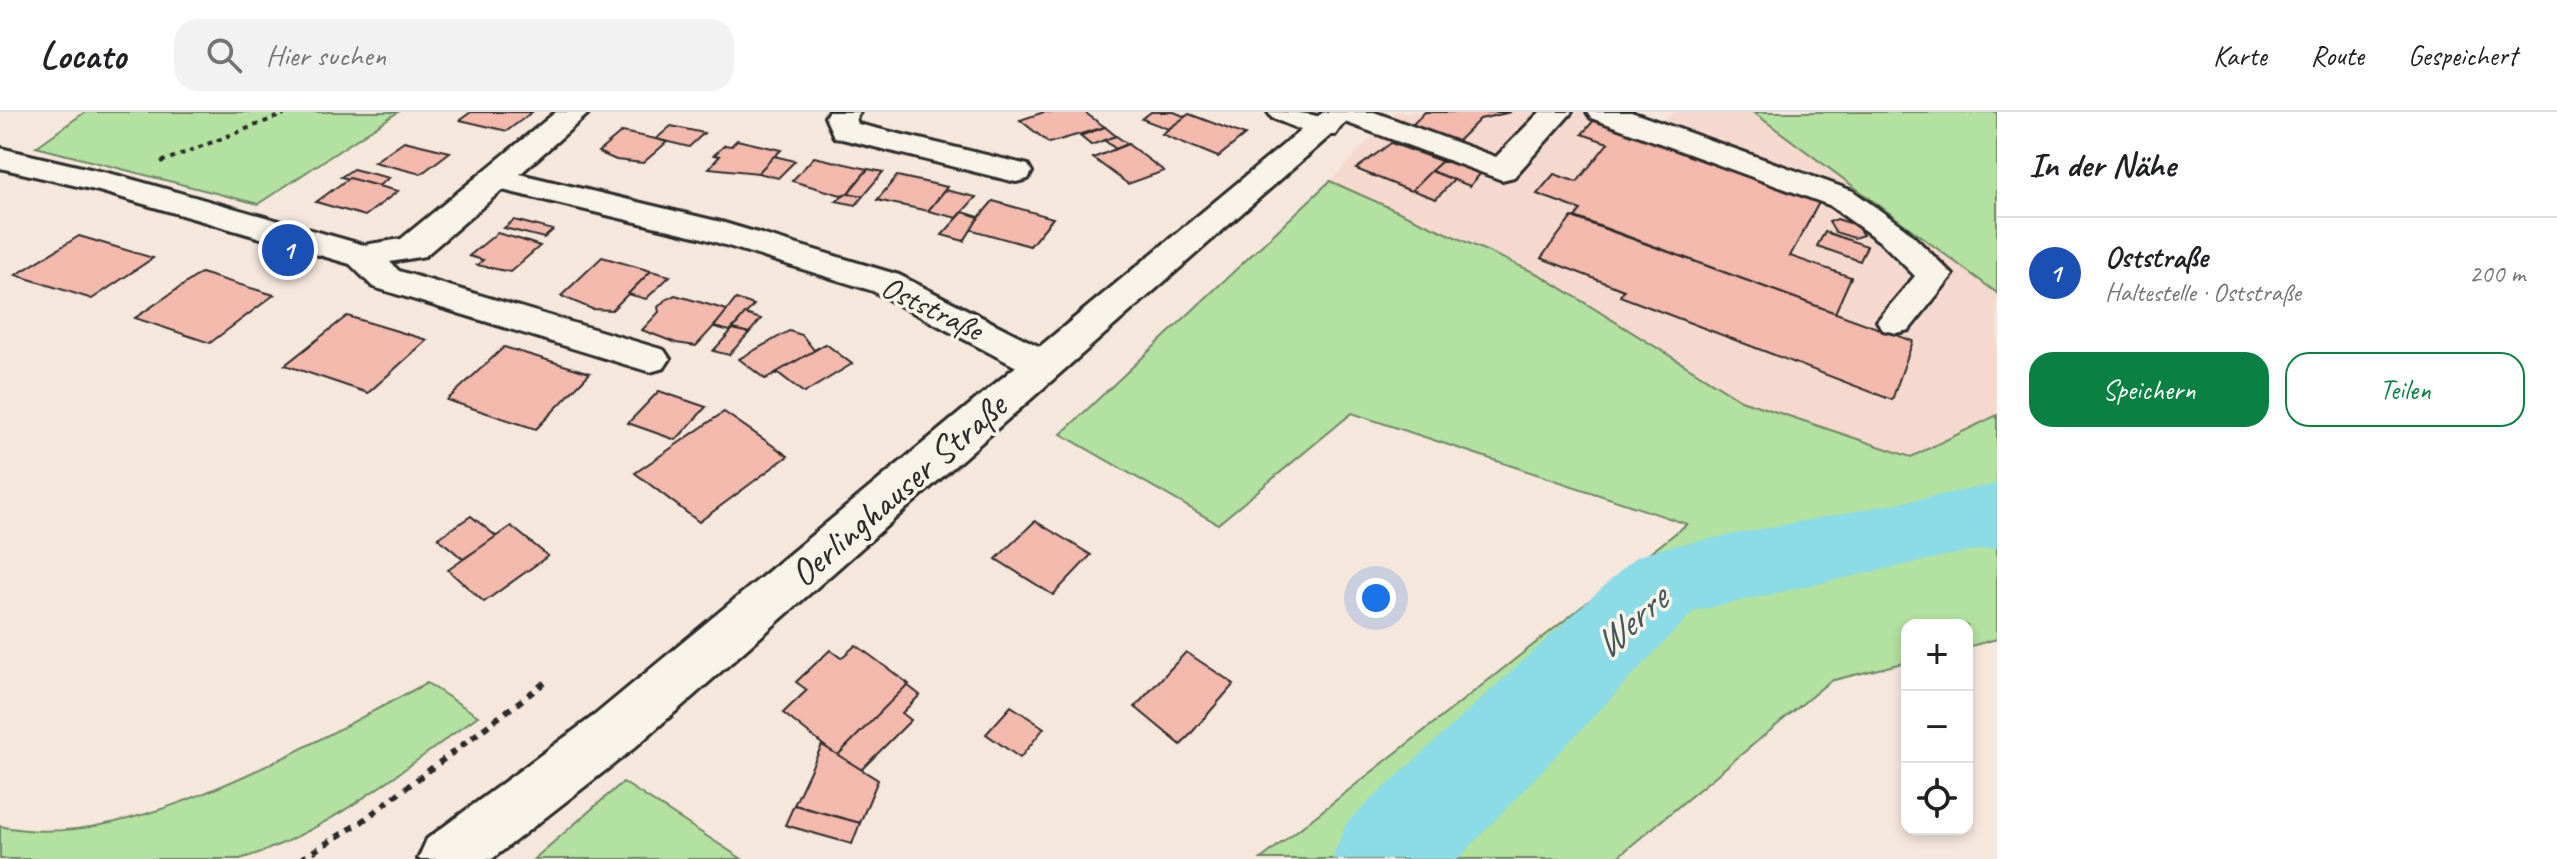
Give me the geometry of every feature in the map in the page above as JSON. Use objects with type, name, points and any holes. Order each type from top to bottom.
[{"type":"street","points":[[0,158],[108,183],[363,256],[412,248],[575,112]]},
{"type":"street","points":[[845,112],[840,117],[845,130],[891,126],[1016,172]]},
{"type":"street","points":[[1283,112],[1337,117],[1502,170],[1557,112]]},
{"type":"street","points":[[1602,112],[1841,198],[1894,236],[1935,275],[1896,321]]},
{"type":"street","name":"Oerlinghauser Straße","points":[[447,859],[614,732],[1337,117]]},
{"type":"street","name":"Oststraße","points":[[497,179],[709,229],[886,283],[1044,365]]},
{"type":"street","points":[[363,256],[386,279],[650,359]]},
{"type":"path","points":[[108,183],[290,112]]},
{"type":"path","points":[[301,859],[361,822],[548,680]]},
{"type":"shaded area","points":[[1396,112],[1631,112],[1660,122],[1674,112],[1753,112],[1997,293],[1997,415],[1911,457],[1741,400],[1540,275],[1330,181]]},
{"type":"green space","points":[[85,112],[398,112],[258,204],[36,147]]},
{"type":"green space","points":[[1753,112],[1997,112],[1997,293]]},
{"type":"green space","points":[[1330,181],[1540,275],[1741,400],[1911,457],[1997,415],[1997,639],[1973,645],[1973,619],[1901,619],[1901,663],[1830,681],[1615,859],[1261,859],[1687,524],[1352,413],[1218,524],[1061,434]]},
{"type":"green space","points":[[427,683],[478,716],[364,798],[272,848],[240,859],[0,859],[0,826],[50,831],[105,824],[162,809],[276,761]]},
{"type":"green space","points":[[623,782],[742,859],[534,859]]},
{"type":"building","points":[[471,112],[532,112],[507,131],[460,120]]},
{"type":"building","points":[[1044,112],[1084,112],[1105,127],[1049,143],[1020,120]]},
{"type":"building","points":[[1151,112],[1174,112],[1186,117],[1168,129],[1142,119]]},
{"type":"building","points":[[1425,112],[1511,112],[1480,119],[1456,143],[1410,127]]},
{"type":"building","points":[[1189,114],[1245,135],[1218,157],[1162,134]]},
{"type":"building","points":[[1595,119],[1822,197],[1790,256],[1851,277],[1835,313],[1575,217],[1581,210],[1537,194],[1554,174],[1577,182],[1608,143],[1582,134]]},
{"type":"building","points":[[671,126],[704,133],[689,147],[656,139]]},
{"type":"building","points":[[1105,127],[1116,136],[1091,145],[1080,136]]},
{"type":"building","points":[[622,132],[667,142],[643,163],[616,160],[598,152]]},
{"type":"building","points":[[1116,136],[1128,144],[1116,149],[1104,140]]},
{"type":"building","points":[[737,140],[781,150],[758,173],[709,168],[720,156],[714,155]]},
{"type":"building","points":[[404,141],[450,152],[421,174],[374,162]]},
{"type":"building","points":[[1391,143],[1441,162],[1411,191],[1356,169]]},
{"type":"building","points":[[1128,144],[1164,171],[1128,184],[1093,158]]},
{"type":"building","points":[[774,156],[795,161],[778,178],[758,173]]},
{"type":"building","points":[[814,157],[868,169],[848,193],[841,195],[792,181]]},
{"type":"building","points":[[1441,162],[1451,162],[1481,173],[1470,186],[1431,171]]},
{"type":"building","points":[[353,169],[389,178],[378,186],[341,177]]},
{"type":"building","points":[[868,169],[883,172],[863,196],[848,193]]},
{"type":"building","points":[[1431,171],[1454,180],[1436,199],[1412,190]]},
{"type":"building","points":[[897,176],[947,187],[928,211],[877,200]]},
{"type":"building","points":[[349,178],[398,191],[365,216],[316,202]]},
{"type":"building","points":[[945,190],[976,197],[957,218],[928,211]]},
{"type":"building","points":[[848,193],[863,196],[856,205],[836,201]]},
{"type":"building","points":[[993,201],[1053,218],[1030,246],[969,229]]},
{"type":"building","points":[[963,212],[979,217],[964,241],[942,235]]},
{"type":"building","points":[[1572,217],[1913,341],[1892,400],[1620,296],[1624,290],[1541,258]]},
{"type":"building","points":[[1837,219],[1856,225],[1863,235],[1854,238],[1835,232],[1829,222]]},
{"type":"building","points":[[514,220],[553,230],[544,238],[504,228]]},
{"type":"building","points":[[1825,232],[1867,246],[1860,261],[1817,246]]},
{"type":"building","points":[[497,233],[540,246],[510,272],[477,265],[483,260],[469,256]]},
{"type":"building","points":[[79,236],[153,258],[92,299],[16,275]]},
{"type":"building","points":[[602,257],[651,271],[612,310],[592,309],[561,296]]},
{"type":"building","points":[[651,271],[670,276],[646,299],[628,294]]},
{"type":"building","points":[[201,273],[274,295],[210,343],[135,318]]},
{"type":"building","points":[[675,295],[729,310],[696,346],[676,343],[642,330],[659,312],[658,307]]},
{"type":"building","points":[[736,299],[754,305],[730,331],[714,327]]},
{"type":"building","points":[[745,314],[761,319],[749,333],[733,329]]},
{"type":"building","points":[[347,316],[427,340],[368,393],[285,365]]},
{"type":"building","points":[[733,329],[749,333],[729,355],[713,351]]},
{"type":"building","points":[[789,331],[802,335],[814,350],[826,344],[765,379],[739,359]]},
{"type":"building","points":[[826,344],[852,364],[804,393],[778,373],[765,379]]},
{"type":"building","points":[[504,347],[590,373],[536,429],[447,400]]},
{"type":"building","points":[[659,391],[706,407],[676,440],[628,423]]},
{"type":"building","points":[[724,412],[788,456],[699,522],[635,473]]},
{"type":"building","points":[[471,516],[497,537],[463,559],[438,538]]},
{"type":"building","points":[[1035,521],[1091,555],[1053,595],[996,559]]},
{"type":"building","points":[[511,526],[548,556],[484,602],[448,570]]},
{"type":"building","points":[[856,645],[909,684],[837,756],[783,713],[807,690],[796,682],[830,650],[841,658]]},
{"type":"building","points":[[1186,652],[1234,684],[1181,745],[1135,707]]},
{"type":"building","points":[[907,685],[920,695],[902,713],[911,720],[861,770],[837,756]]},
{"type":"building","points":[[1011,706],[1044,728],[1020,758],[986,734]]},
{"type":"building","points":[[822,745],[878,780],[860,823],[794,805]]},
{"type":"building","points":[[794,805],[860,823],[852,844],[785,825]]},
{"type":"waterway","name":"Werre","points":[[1385,859],[1667,582],[1968,519],[1997,516]]},
{"type":"place","name":"Oststraße","points":[[288,250]]}]
